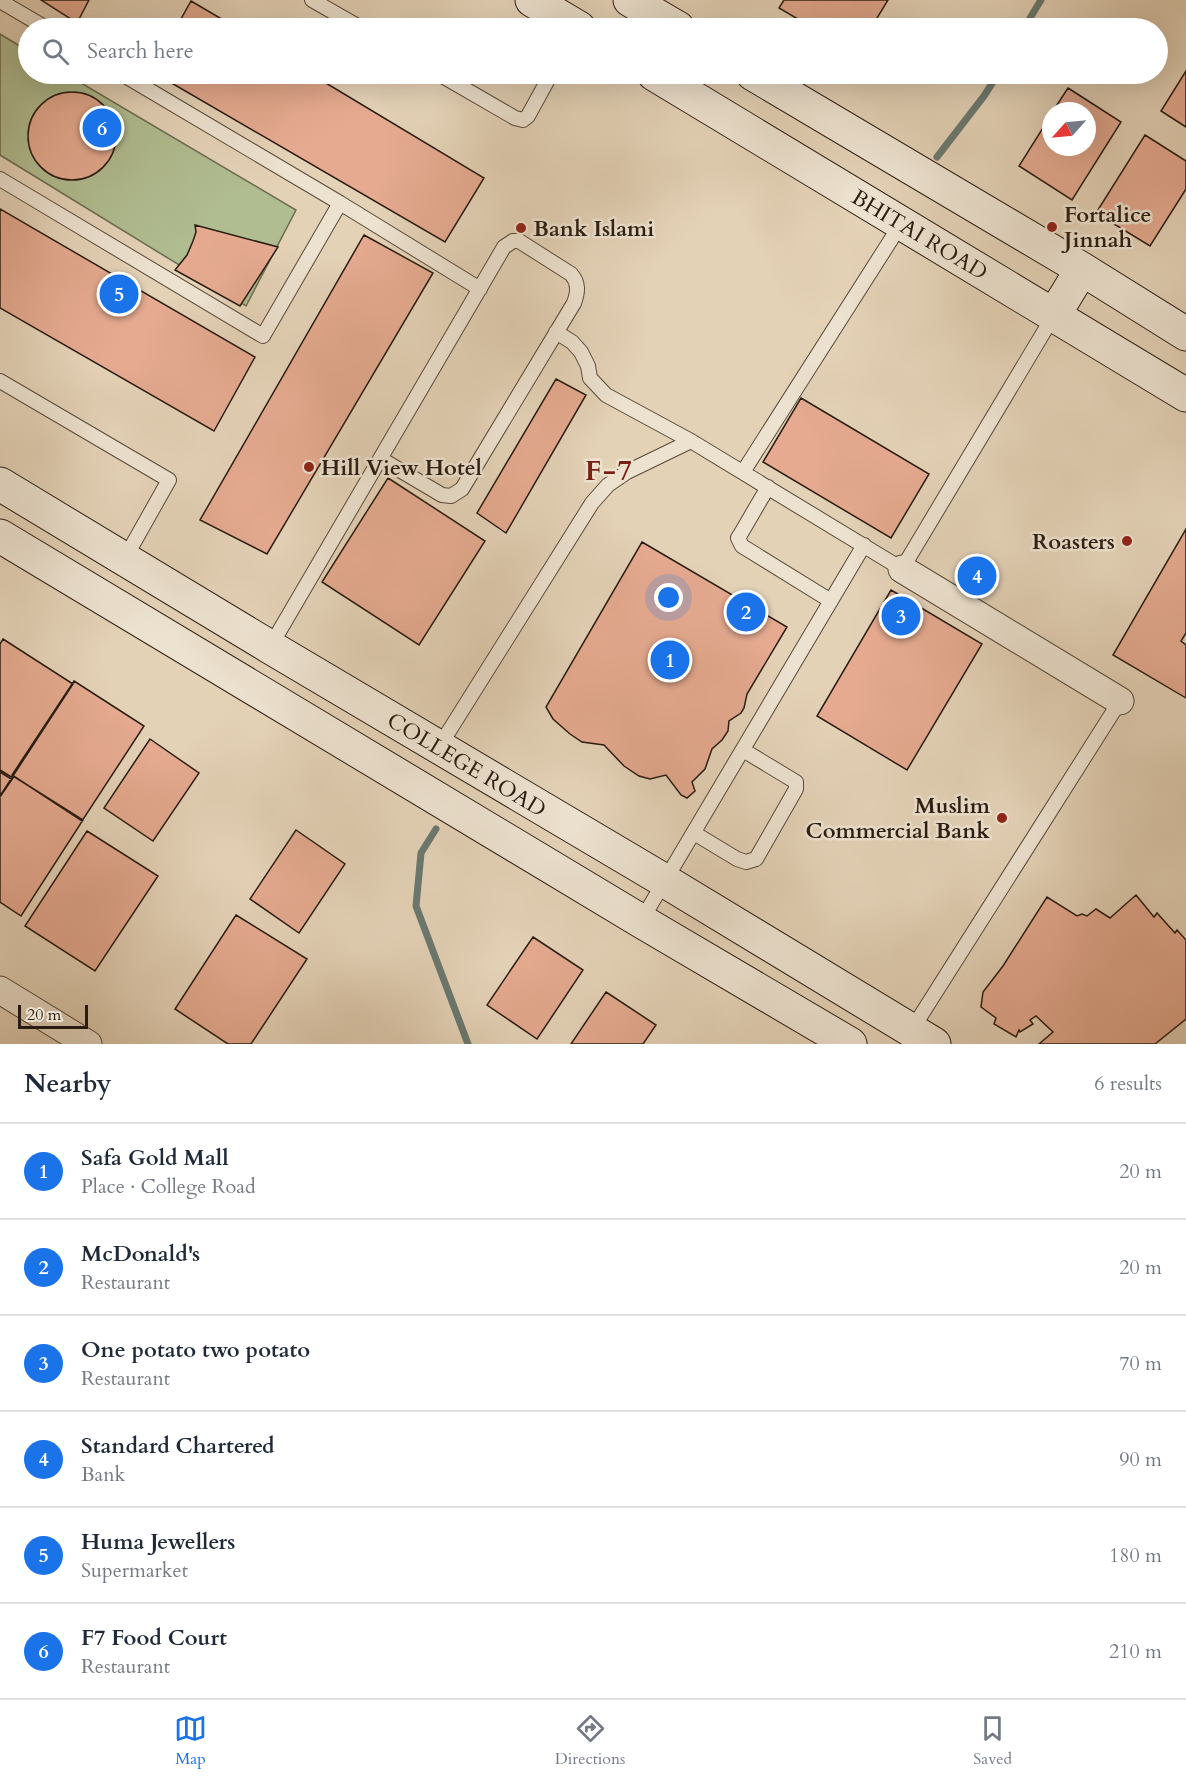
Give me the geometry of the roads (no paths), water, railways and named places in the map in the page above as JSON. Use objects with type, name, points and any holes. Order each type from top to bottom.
[{"type":"street","points":[[532,0],[562,18]]},
{"type":"street","points":[[630,0],[661,18]]},
{"type":"street","name":"BHITAI ROAD","points":[[671,84],[1186,395]]},
{"type":"street","points":[[770,84],[1082,269],[1186,334]]},
{"type":"street","points":[[1054,315],[1082,269]]},
{"type":"street","name":"COLLEGE ROAD","points":[[0,484],[665,881],[916,1040]]},
{"type":"street","name":"COLLEGE ROAD","points":[[0,536],[850,1044]]},
{"type":"street","points":[[902,569],[1120,701]]},
{"type":"street","points":[[0,990],[88,1044]]},
{"type":"lane","points":[[312,0],[344,18]]},
{"type":"lane","points":[[0,1],[29,18]]},
{"type":"lane","points":[[139,84],[480,289]]},
{"type":"lane","points":[[456,84],[515,118],[523,120],[528,116],[546,84]]},
{"type":"lane","points":[[0,179],[263,336],[340,203]]},
{"type":"lane","points":[[743,472],[902,223]]},
{"type":"lane","points":[[270,647],[504,247],[513,241],[524,243],[571,274],[576,282],[578,294],[574,303],[458,493],[451,496],[442,495],[381,459]]},
{"type":"lane","points":[[556,332],[572,342],[581,352],[588,366],[590,378],[606,395],[691,441],[902,569],[1054,315]]},
{"type":"lane","points":[[0,381],[169,480],[124,560]]},
{"type":"lane","points":[[439,747],[592,503],[608,485],[627,472],[691,441]]},
{"type":"lane","points":[[768,487],[740,535],[742,546],[831,601]]},
{"type":"lane","points":[[641,921],[864,546]]},
{"type":"lane","points":[[916,1040],[1120,701]]},
{"type":"lane","points":[[694,833],[737,859],[746,862],[756,859],[797,785],[796,782],[743,750]]},
{"type":"waterway","points":[[1030,18],[1041,0]]},
{"type":"waterway","points":[[937,157],[992,84]]},
{"type":"waterway","points":[[436,829],[421,853],[416,906],[468,1044]]},
{"type":"place","name":"F7 Food Court","points":[[102,128]]},
{"type":"place","name":"Fortalice Jinnah","points":[[1052,227]]},
{"type":"place","name":"Bank Islami","points":[[521,228]]},
{"type":"place","name":"Huma Jewellers","points":[[119,294]]},
{"type":"place","name":"Hill View Hotel","points":[[309,467]]},
{"type":"place","name":"Roasters","points":[[1127,541]]},
{"type":"place","name":"Standard Chartered","points":[[977,576]]},
{"type":"place","name":"McDonald's","points":[[746,612]]},
{"type":"place","name":"One potato two potato","points":[[901,616]]},
{"type":"place","name":"Safa Gold Mall","points":[[670,660]]},
{"type":"place","name":"Muslim Commercial Bank","points":[[1002,818]]},
{"type":"district","name":"F-7","points":[[609,470]]}]
